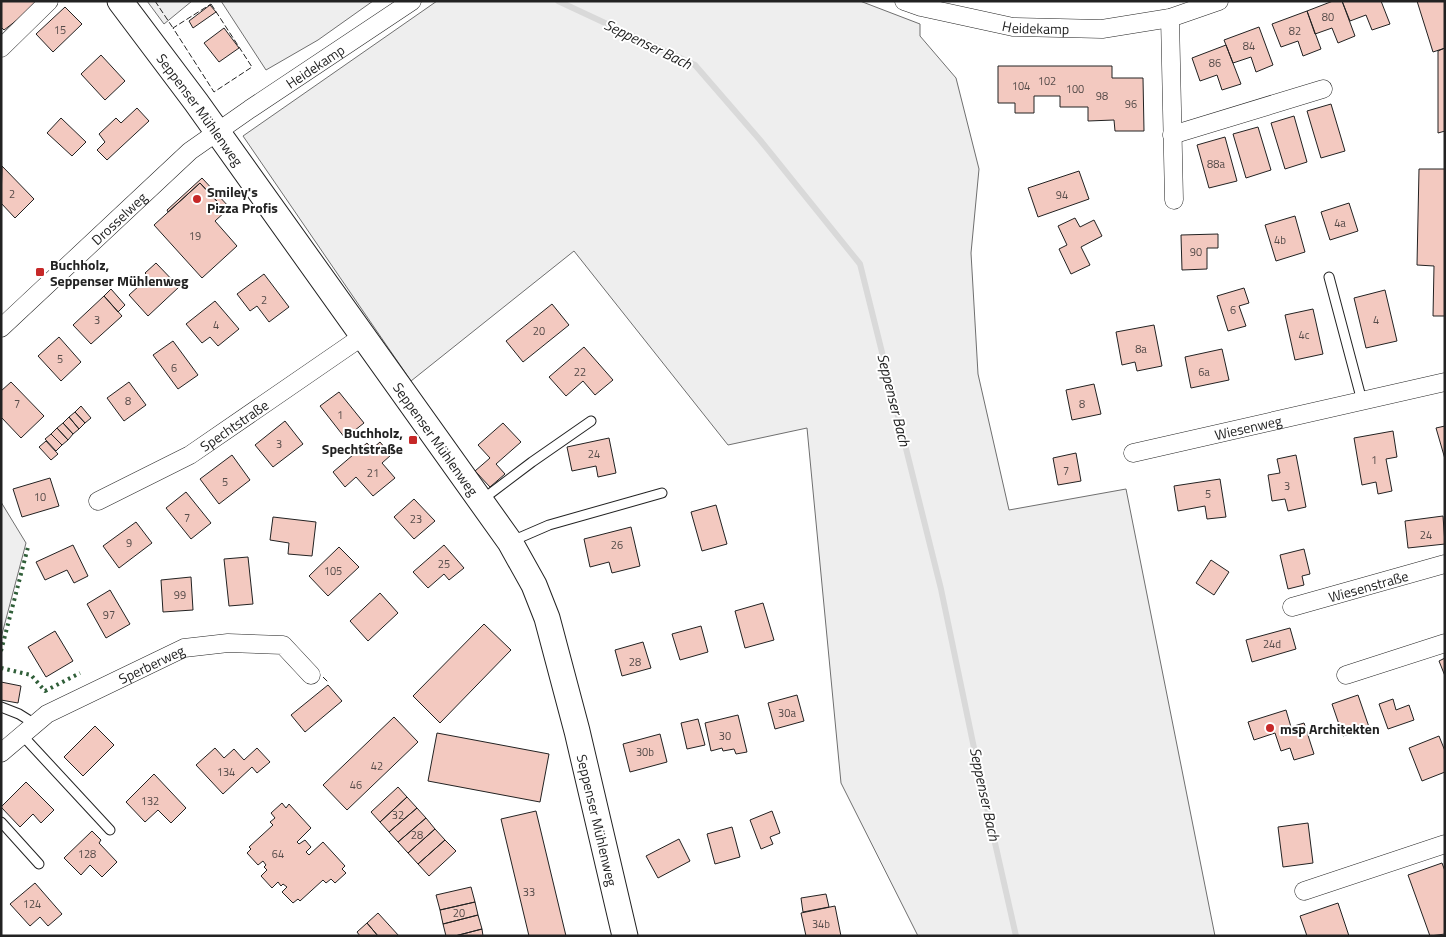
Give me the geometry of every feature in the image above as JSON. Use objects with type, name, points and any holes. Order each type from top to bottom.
[{"type":"street","points":[[1,48],[49,1]]},
{"type":"street","name":"Seppenser Mühlenweg","points":[[120,1],[217,132],[510,542],[534,585],[547,618],[577,731],[625,936]]},
{"type":"street","name":"Heidekamp","points":[[217,132],[412,1]]},
{"type":"street","name":"Heidekamp","points":[[904,1],[920,7],[1013,27],[1102,29],[1170,18],[1219,1]]},
{"type":"street","points":[[1170,18],[1174,200]]},
{"type":"street","points":[[1172,134],[1323,89]]},
{"type":"street","name":"Drosselweg","points":[[1,328],[180,160],[217,132]]},
{"type":"street","name":"Spechtstraße","points":[[98,501],[190,455],[363,336]]},
{"type":"street","name":"Wiesenweg","points":[[1133,453],[1445,382]]},
{"type":"street","name":"Wiesenstraße","points":[[1292,607],[1445,564]]},
{"type":"street","name":"Sperberweg","points":[[1,753],[47,714],[184,648],[228,643],[283,645],[312,675]]},
{"type":"street","points":[[1346,675],[1445,643]]},
{"type":"street","points":[[1304,891],[1445,844]]},
{"type":"lane","points":[[1328,277],[1362,401]]},
{"type":"lane","points":[[480,501],[591,421]]},
{"type":"lane","points":[[510,542],[549,524],[662,492]]},
{"type":"lane","points":[[1,707],[19,714],[35,724]]},
{"type":"lane","points":[[22,735],[110,830]]},
{"type":"lane","points":[[1,822],[39,864]]},
{"type":"shaded area","points":[[147,1],[192,1],[164,24]]},
{"type":"shaded area","points":[[221,1],[373,1],[318,40],[266,70]]},
{"type":"shaded area","points":[[437,1],[860,1],[920,24],[920,36],[956,78],[979,169],[971,253],[978,374],[1009,510],[1126,489],[1215,936],[918,936],[841,783],[807,428],[728,445],[574,251],[411,381],[243,136]]},
{"type":"shaded area","points":[[1,502],[26,543],[1,638]]},
{"type":"building","points":[[1,1],[42,1],[4,30],[1,27]]},
{"type":"building","points":[[1333,1],[1342,1],[1355,36],[1338,43],[1332,28],[1315,34],[1307,11]]},
{"type":"building","points":[[1342,1],[1381,1],[1390,24],[1372,30],[1366,15],[1350,21]]},
{"type":"building","points":[[1417,1],[1445,1],[1445,48],[1433,52]]},
{"type":"building","points":[[210,5],[216,12],[193,28],[189,21]]},
{"type":"building","points":[[65,7],[82,24],[53,52],[36,34]]},
{"type":"building","points":[[1307,11],[1321,49],[1303,56],[1298,41],[1281,47],[1272,24]]},
{"type":"building","points":[[1259,27],[1273,65],[1256,72],[1251,57],[1233,63],[1224,40]]},
{"type":"building","points":[[224,28],[239,48],[219,62],[204,43]]},
{"type":"building","points":[[1226,45],[1241,84],[1222,90],[1217,75],[1200,81],[1192,58]]},
{"type":"building","points":[[1445,48],[1445,131],[1438,133],[1438,51]]},
{"type":"building","points":[[101,55],[125,81],[105,100],[81,74]]},
{"type":"building","points":[[998,66],[1112,66],[1112,78],[1143,78],[1144,131],[1115,131],[1114,120],[1088,121],[1088,107],[1060,107],[1060,96],[1034,96],[1034,113],[1015,113],[1015,103],[998,103]]},
{"type":"building","points":[[1331,104],[1345,151],[1321,158],[1307,111]]},
{"type":"building","points":[[137,108],[149,121],[107,160],[97,150],[105,142],[99,134],[116,118],[121,123]]},
{"type":"building","points":[[1294,116],[1307,162],[1285,169],[1271,123]]},
{"type":"building","points":[[61,118],[86,142],[72,156],[47,133]]},
{"type":"building","points":[[1258,127],[1271,170],[1246,178],[1233,134]]},
{"type":"building","points":[[1225,137],[1237,181],[1209,188],[1197,145]]},
{"type":"building","points":[[2,166],[34,199],[15,218],[1,203]]},
{"type":"building","points":[[1419,169],[1445,169],[1445,316],[1433,316],[1434,266],[1417,265]]},
{"type":"building","points":[[1079,171],[1089,199],[1038,217],[1028,188]]},
{"type":"building","points":[[202,178],[230,208],[226,211],[200,183],[168,212],[167,210]]},
{"type":"building","points":[[200,183],[226,211],[215,221],[237,246],[202,278],[154,225]]},
{"type":"building","points":[[1349,203],[1358,231],[1330,240],[1321,212]]},
{"type":"building","points":[[1295,216],[1305,252],[1276,261],[1265,225]]},
{"type":"building","points":[[1075,218],[1080,227],[1094,220],[1102,236],[1081,247],[1090,265],[1071,274],[1059,249],[1067,245],[1058,226]]},
{"type":"building","points":[[1218,234],[1218,248],[1207,248],[1207,269],[1182,270],[1181,235]]},
{"type":"building","points":[[156,263],[179,287],[148,316],[129,295],[149,277],[145,273]]},
{"type":"building","points":[[264,274],[289,307],[269,322],[257,306],[250,311],[237,294]]},
{"type":"building","points":[[1244,288],[1249,303],[1239,306],[1246,326],[1228,331],[1217,296]]},
{"type":"building","points":[[111,289],[125,305],[118,312],[104,296]]},
{"type":"building","points":[[1385,290],[1397,341],[1366,348],[1354,298]]},
{"type":"building","points":[[104,296],[122,316],[91,344],[73,325]]},
{"type":"building","points":[[215,301],[239,329],[218,346],[210,337],[202,343],[186,324]]},
{"type":"building","points":[[552,304],[569,325],[523,362],[506,341]]},
{"type":"building","points":[[1313,309],[1323,354],[1295,360],[1285,315]]},
{"type":"building","points":[[1154,325],[1162,366],[1137,371],[1135,362],[1122,365],[1116,332]]},
{"type":"building","points":[[59,337],[81,362],[61,381],[38,356]]},
{"type":"building","points":[[173,341],[198,375],[178,389],[153,355]]},
{"type":"building","points":[[584,347],[613,380],[595,395],[583,381],[566,396],[549,377]]},
{"type":"building","points":[[1222,349],[1229,380],[1191,388],[1185,357]]},
{"type":"building","points":[[11,382],[44,416],[21,438],[1,417],[1,391]]},
{"type":"building","points":[[129,382],[146,405],[124,421],[107,398]]},
{"type":"building","points":[[1094,384],[1101,414],[1072,420],[1066,390]]},
{"type":"building","points":[[339,392],[364,423],[345,438],[320,406]]},
{"type":"building","points":[[81,406],[91,418],[85,423],[75,412]]},
{"type":"building","points":[[75,412],[85,423],[79,429],[69,417]]},
{"type":"building","points":[[69,417],[79,429],[73,434],[63,423]]},
{"type":"building","points":[[285,421],[303,444],[273,467],[255,445]]},
{"type":"building","points":[[63,423],[73,434],[68,440],[57,428]]},
{"type":"building","points":[[503,423],[521,442],[496,464],[505,474],[490,487],[475,471],[490,458],[478,445]]},
{"type":"building","points":[[1445,426],[1445,459],[1436,428]]},
{"type":"building","points":[[57,428],[68,440],[62,445],[51,434]]},
{"type":"building","points":[[1393,431],[1397,457],[1386,459],[1392,491],[1378,494],[1376,482],[1362,485],[1354,438]]},
{"type":"building","points":[[51,434],[62,445],[56,451],[45,439]]},
{"type":"building","points":[[609,438],[616,473],[598,477],[596,466],[572,471],[567,447]]},
{"type":"building","points":[[46,441],[58,454],[51,460],[39,447]]},
{"type":"building","points":[[380,442],[391,455],[382,463],[395,478],[373,496],[356,477],[345,487],[333,472],[367,443],[372,449]]},
{"type":"building","points":[[1076,453],[1081,481],[1058,485],[1053,458]]},
{"type":"building","points":[[232,455],[250,480],[219,504],[200,479]]},
{"type":"building","points":[[1296,455],[1306,507],[1288,511],[1285,499],[1272,501],[1268,475],[1280,473],[1277,459]]},
{"type":"building","points":[[50,478],[59,506],[22,517],[13,489]]},
{"type":"building","points":[[1220,479],[1226,517],[1207,519],[1205,506],[1178,511],[1174,486]]},
{"type":"building","points":[[186,492],[211,523],[191,539],[166,508]]},
{"type":"building","points":[[414,499],[435,521],[414,539],[394,517]]},
{"type":"building","points":[[716,505],[727,544],[702,551],[691,512]]},
{"type":"building","points":[[1443,516],[1445,544],[1408,548],[1405,521]]},
{"type":"building","points":[[273,517],[316,522],[312,556],[288,554],[289,543],[270,540]]},
{"type":"building","points":[[136,522],[152,543],[119,568],[103,546]]},
{"type":"building","points":[[631,527],[640,566],[612,573],[609,562],[590,567],[584,539]]},
{"type":"building","points":[[73,545],[88,576],[74,583],[67,570],[45,580],[36,562]]},
{"type":"building","points":[[444,545],[464,568],[449,580],[444,574],[428,588],[413,572]]},
{"type":"building","points":[[339,547],[359,567],[328,596],[309,576]]},
{"type":"building","points":[[1304,549],[1310,574],[1302,576],[1304,585],[1288,589],[1280,555]]},
{"type":"building","points":[[248,557],[253,604],[229,606],[224,559]]},
{"type":"building","points":[[1211,560],[1229,572],[1214,595],[1196,583]]},
{"type":"building","points":[[191,577],[193,610],[163,612],[161,580]]},
{"type":"building","points":[[110,590],[130,624],[106,638],[87,604]]},
{"type":"building","points":[[380,593],[398,613],[368,641],[350,621]]},
{"type":"building","points":[[763,603],[774,640],[745,648],[735,611]]},
{"type":"building","points":[[484,624],[511,650],[440,723],[413,696]]},
{"type":"building","points":[[701,626],[708,652],[680,660],[672,634]]},
{"type":"building","points":[[1290,628],[1296,649],[1252,662],[1246,640]]},
{"type":"building","points":[[55,631],[73,661],[46,677],[28,647]]},
{"type":"building","points":[[643,642],[651,668],[622,676],[615,650]]},
{"type":"building","points":[[1445,658],[1445,676],[1439,661]]},
{"type":"building","points":[[1,682],[21,686],[18,703],[1,700]]},
{"type":"building","points":[[328,685],[342,701],[305,732],[291,715]]},
{"type":"building","points":[[797,695],[804,721],[775,729],[768,703]]},
{"type":"building","points":[[1358,695],[1369,727],[1343,736],[1332,704]]},
{"type":"building","points":[[1393,699],[1396,710],[1409,705],[1414,720],[1388,729],[1379,704]]},
{"type":"building","points":[[1286,710],[1291,727],[1304,723],[1314,754],[1294,760],[1290,748],[1281,751],[1275,733],[1254,740],[1248,722]]},
{"type":"building","points":[[738,715],[747,752],[736,754],[734,749],[723,751],[722,748],[711,751],[705,723]]},
{"type":"building","points":[[394,717],[418,742],[347,810],[323,785]]},
{"type":"building","points":[[698,719],[705,745],[687,749],[681,723]]},
{"type":"building","points":[[95,726],[114,745],[83,776],[64,757]]},
{"type":"building","points":[[437,733],[549,754],[540,802],[428,781]]},
{"type":"building","points":[[660,734],[667,762],[630,772],[623,744]]},
{"type":"building","points":[[1439,736],[1445,751],[1445,772],[1422,781],[1409,748]]},
{"type":"building","points":[[215,748],[224,758],[234,749],[244,760],[257,748],[270,762],[257,773],[252,767],[223,794],[196,765]]},
{"type":"building","points":[[154,774],[186,808],[171,823],[158,810],[145,822],[126,802]]},
{"type":"building","points":[[26,782],[54,810],[41,823],[33,814],[20,827],[1,807]]},
{"type":"building","points":[[398,787],[407,797],[380,822],[371,812]]},
{"type":"building","points":[[407,797],[417,808],[389,832],[380,822]]},
{"type":"building","points":[[282,803],[286,808],[289,804],[311,828],[297,842],[299,844],[305,840],[311,847],[306,852],[309,855],[323,842],[345,866],[342,869],[346,873],[335,883],[331,879],[326,883],[323,880],[300,901],[298,899],[293,903],[282,892],[287,887],[283,884],[281,886],[278,882],[272,888],[261,876],[267,870],[264,867],[266,865],[263,861],[258,865],[247,853],[251,849],[249,847],[273,825],[270,822],[275,818],[271,813]]},
{"type":"building","points":[[417,808],[426,818],[398,842],[389,832]]},
{"type":"building","points":[[536,811],[566,936],[529,936],[501,819]]},
{"type":"building","points":[[772,811],[780,833],[770,837],[773,844],[761,849],[750,820]]},
{"type":"building","points":[[426,818],[435,829],[408,853],[398,842]]},
{"type":"building","points":[[1308,823],[1313,863],[1283,867],[1278,827]]},
{"type":"building","points":[[732,827],[740,857],[715,864],[707,834]]},
{"type":"building","points":[[435,829],[445,840],[418,864],[408,853]]},
{"type":"building","points":[[92,831],[101,840],[99,843],[117,862],[102,877],[90,865],[81,875],[64,858]]},
{"type":"building","points":[[679,839],[690,861],[658,878],[646,856]]},
{"type":"building","points":[[445,840],[456,851],[429,876],[418,864]]},
{"type":"building","points":[[1442,863],[1445,871],[1445,934],[1430,936],[1408,875]]},
{"type":"building","points":[[35,883],[62,914],[48,926],[40,917],[30,926],[10,904]]},
{"type":"building","points":[[471,887],[475,902],[440,910],[436,895]]},
{"type":"building","points":[[826,894],[829,907],[803,912],[801,898]]},
{"type":"building","points":[[475,902],[478,915],[443,924],[440,910]]},
{"type":"building","points":[[1338,903],[1349,936],[1307,936],[1300,916]]},
{"type":"building","points":[[835,906],[841,936],[806,936],[801,913]]},
{"type":"building","points":[[378,913],[399,936],[378,936],[367,923]]},
{"type":"building","points":[[478,915],[482,929],[455,936],[446,936],[443,924]]},
{"type":"building","points":[[367,923],[378,936],[360,936],[357,932]]},
{"type":"building","points":[[482,929],[483,936],[455,936]]},
{"type":"waterway","name":"Seppenser Bach","points":[[558,1],[695,65],[760,140],[860,264],[941,589],[979,772],[1016,936]]},
{"type":"hedge","points":[[1,651],[28,547]]},
{"type":"hedge","points":[[1,668],[31,675],[45,691],[80,673]]},
{"type":"fence","points":[[155,1],[173,28]]},
{"type":"fence","points":[[211,4],[252,67],[214,92],[173,28],[211,4]]},
{"type":"fence","points":[[323,677],[329,683]]},
{"type":"place","name":"Smiley's Pizza Profis","points":[[197,199]]},
{"type":"place","name":"Buchholz, Seppenser Mühlenweg","points":[[40,272]]},
{"type":"place","name":"Buchholz, Spechtstraße","points":[[413,440]]},
{"type":"place","name":"msp Architekten","points":[[1270,728]]}]
